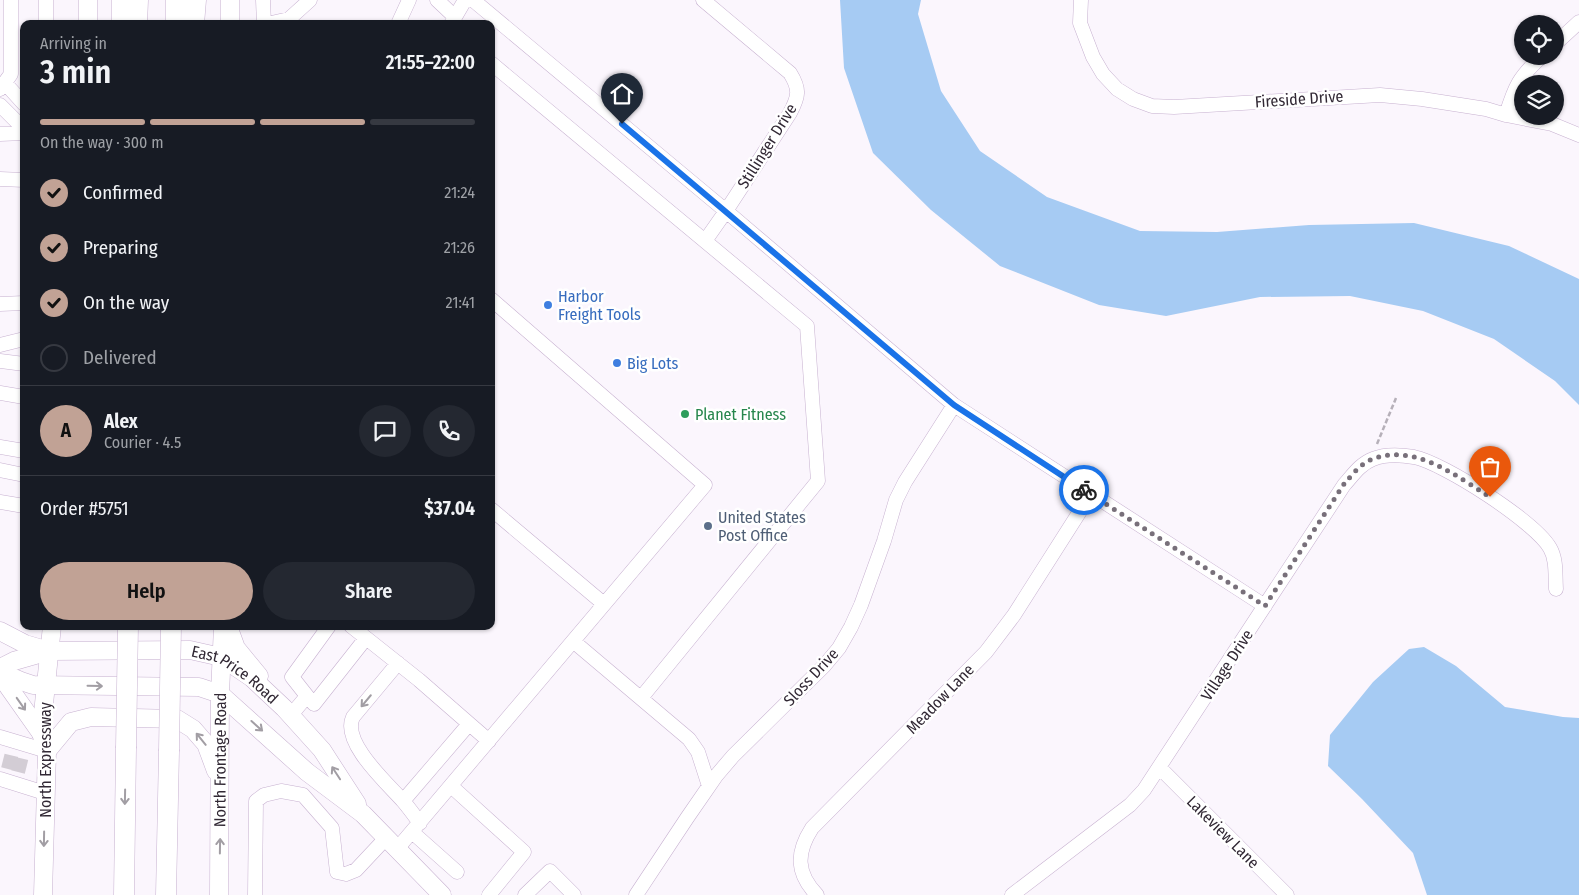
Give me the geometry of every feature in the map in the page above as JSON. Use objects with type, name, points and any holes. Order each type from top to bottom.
[{"type":"highway","points":[[122,0],[122,20]]},
{"type":"highway","points":[[137,20],[138,0]]},
{"type":"highway","points":[[176,0],[176,20]]},
{"type":"highway","points":[[194,20],[196,0]]},
{"type":"highway","points":[[124,895],[128,630]]},
{"type":"highway","points":[[166,895],[171,630]]},
{"type":"main road","points":[[88,0],[88,20]]},
{"type":"main road","points":[[230,0],[230,20]]},
{"type":"main road","name":"North Expressway","points":[[43,895],[47,751],[41,733],[52,630]]},
{"type":"main road","name":"North Frontage Road","points":[[219,895],[220,694],[223,630]]},
{"type":"main road","points":[[229,630],[236,648],[288,712]]},
{"type":"main road","points":[[0,631],[25,644],[49,651]]},
{"type":"main road","name":"East Price Road","points":[[49,651],[190,650],[222,657],[252,678],[288,712],[322,750],[363,814]]},
{"type":"main road","points":[[41,733],[0,671],[14,661],[49,651]]},
{"type":"main road","name":"East Price Road","points":[[0,671],[21,682],[33,685],[198,687],[220,694],[307,772],[363,814],[438,893]]},
{"type":"main road","points":[[47,751],[71,722],[91,717],[177,719],[193,729],[206,744],[221,783]]},
{"type":"street","points":[[11,0],[11,74],[2,86],[20,101]]},
{"type":"street","points":[[46,0],[46,20]]},
{"type":"street","points":[[263,0],[266,20]]},
{"type":"street","points":[[400,20],[409,0]]},
{"type":"street","points":[[437,0],[453,20],[466,0]]},
{"type":"street","points":[[473,0],[726,211],[954,405],[1265,606]]},
{"type":"street","name":"Stillinger Drive","points":[[703,0],[790,73],[796,83],[798,93],[796,103],[790,113],[726,211]]},
{"type":"street","name":"Fireside Drive","points":[[1080,0],[1080,23],[1093,57],[1103,74],[1117,89],[1133,99],[1152,106],[1174,107],[1380,95],[1422,99],[1486,110],[1552,124],[1579,135]]},
{"type":"street","points":[[284,20],[289,19],[301,3]]},
{"type":"street","points":[[1564,36],[1579,22]]},
{"type":"street","points":[[1506,115],[1518,82],[1532,65]]},
{"type":"street","points":[[495,66],[807,326],[818,481],[641,698]]},
{"type":"street","points":[[0,105],[20,127]]},
{"type":"street","points":[[0,134],[20,132]]},
{"type":"street","points":[[0,179],[20,180]]},
{"type":"street","points":[[704,241],[726,211]]},
{"type":"street","points":[[255,895],[256,801],[264,795],[281,790],[303,795],[332,828],[337,872],[346,874],[356,870],[416,827],[705,485],[495,302]]},
{"type":"street","points":[[0,304],[20,303]]},
{"type":"street","points":[[0,345],[20,340]]},
{"type":"street","points":[[0,361],[20,364]]},
{"type":"street","points":[[0,393],[20,396]]},
{"type":"street","name":"Sloss Drive","points":[[636,895],[709,786],[733,756],[824,666],[839,648],[861,605],[884,541],[896,500],[954,405]]},
{"type":"street","points":[[0,446],[20,450]]},
{"type":"street","points":[[1371,460],[1393,456],[1416,457],[1445,469],[1520,518],[1544,539],[1552,550],[1555,562],[1556,590]]},
{"type":"street","name":"Village Drive","points":[[1012,895],[1130,805],[1144,790],[1344,484],[1358,468],[1371,460]]},
{"type":"street","points":[[0,470],[20,473]]},
{"type":"street","name":"Meadow Lane","points":[[817,895],[803,877],[801,868],[800,854],[804,840],[812,828],[986,652],[1014,615],[1091,494]]},
{"type":"street","points":[[0,502],[20,505]]},
{"type":"street","points":[[495,512],[604,604]]},
{"type":"street","points":[[326,630],[292,678],[314,704],[366,638]]},
{"type":"street","points":[[357,630],[489,741]]},
{"type":"street","points":[[573,641],[689,738],[698,752],[709,786]]},
{"type":"street","points":[[398,663],[353,717],[350,722],[350,730],[360,752],[403,801],[416,827],[458,872]]},
{"type":"street","points":[[288,712],[307,696]]},
{"type":"street","points":[[403,801],[469,724]]},
{"type":"street","points":[[1,740],[19,749],[47,751]]},
{"type":"street","name":"Lakeview Lane","points":[[1160,768],[1287,895]]},
{"type":"street","points":[[9,777],[45,793]]},
{"type":"street","points":[[451,786],[524,852],[488,895]]},
{"type":"street","points":[[525,895],[550,871],[574,895]]},
{"type":"path","points":[[1371,460],[1396,398]]},
{"type":"water","points":[[840,0],[921,0],[918,14],[941,91],[980,151],[1047,197],[1140,231],[1217,232],[1309,225],[1414,223],[1509,246],[1579,279],[1579,405],[1555,381],[1494,339],[1423,311],[1350,296],[1260,297],[1166,316],[1099,305],[1000,266],[931,210],[873,153],[844,68]]},
{"type":"water","points":[[1424,647],[1456,666],[1505,707],[1579,718],[1579,895],[1427,895],[1413,853],[1328,766],[1330,735],[1373,682],[1409,649]]},
{"type":"tunnel","points":[[8,769],[12,753]]},
{"type":"tunnel","points":[[18,772],[22,756]]},
{"type":"way so far","points":[[1084,490],[1265,606],[1344,484],[1358,468],[1372,459],[1386,456],[1416,457],[1445,469],[1490,497]]},
{"type":"place","name":"Harbor Freight Tools","points":[[548,305]]},
{"type":"place","name":"Big Lots","points":[[617,363]]},
{"type":"place","name":"Planet Fitness","points":[[685,414]]},
{"type":"place","name":"United States Post Office","points":[[708,526]]},
{"type":"route","points":[[622,124],[954,405],[1084,490]]}]
